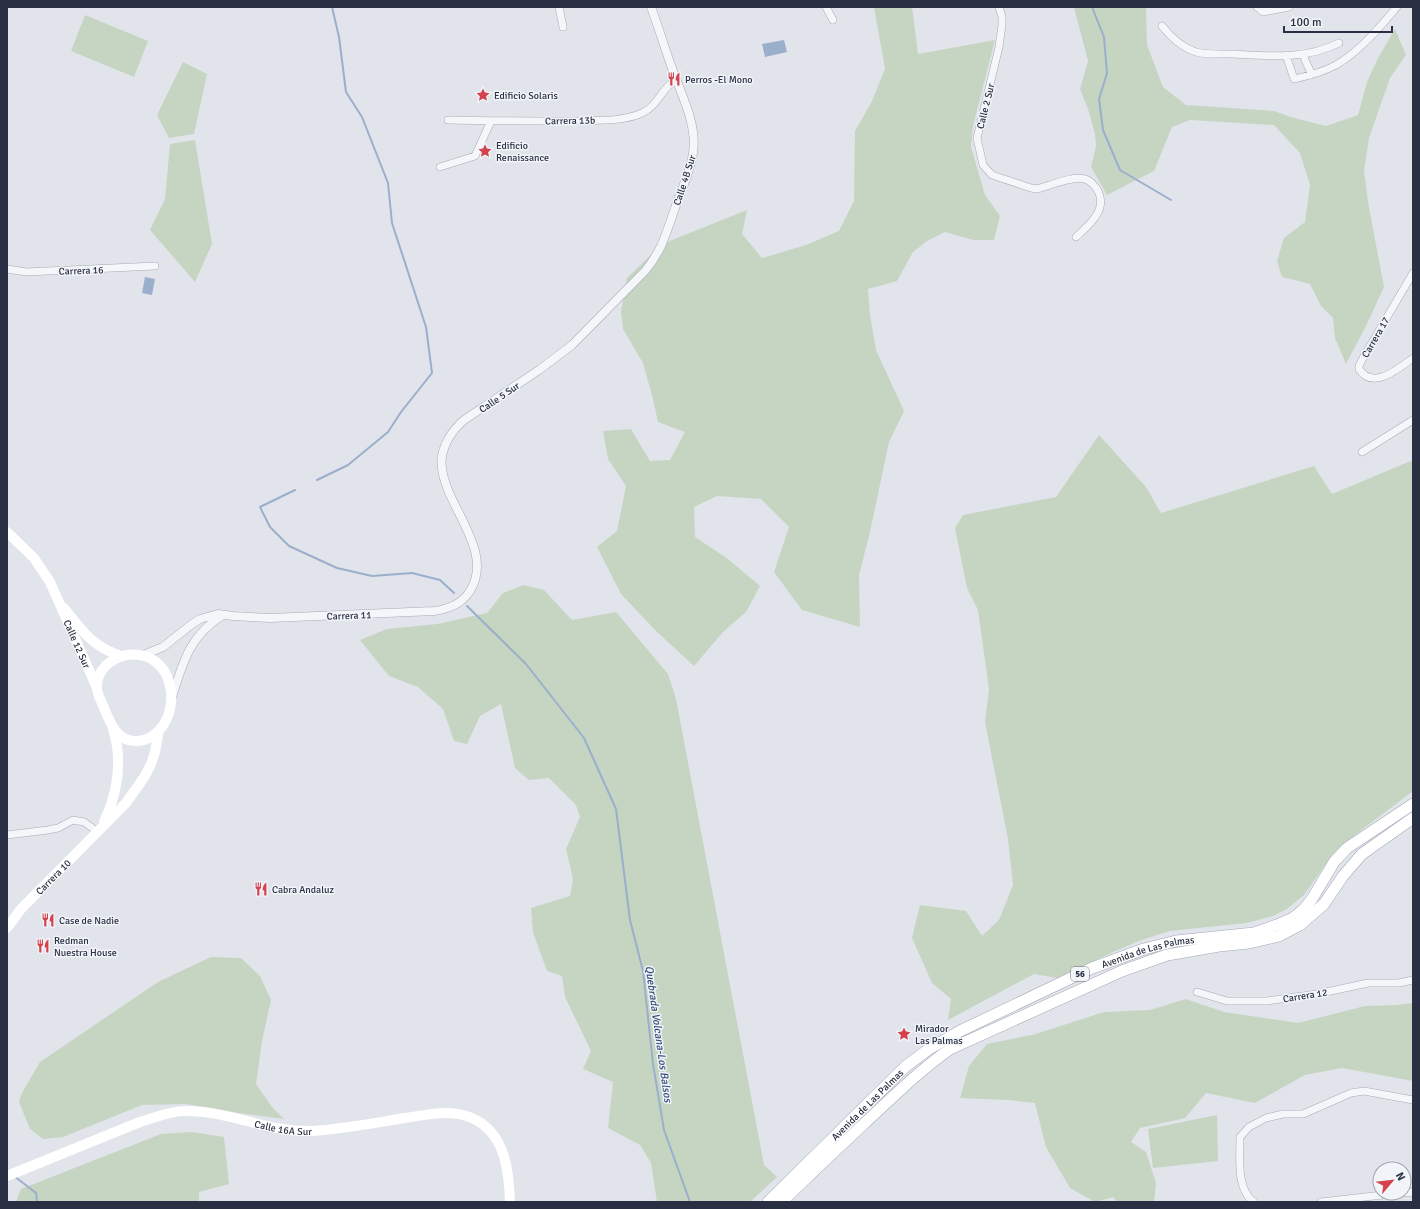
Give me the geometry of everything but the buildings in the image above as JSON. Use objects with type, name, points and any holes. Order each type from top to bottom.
[{"type":"main road","name":"Calle 12 Sur","points":[[7,532],[34,558],[50,582],[97,688]]},
{"type":"main road","name":"Calle 12 Sur","points":[[58,600],[96,644],[109,652],[121,656]]},
{"type":"main road","points":[[143,655],[156,662],[164,670],[170,682],[172,697],[167,716],[155,734],[147,739],[133,741],[124,738],[111,724],[97,688],[99,676],[102,670],[114,660],[121,656],[143,655]]},
{"type":"main road","name":"Carrera 10","points":[[100,829],[114,798],[118,776],[118,749],[111,724]]},
{"type":"main road","name":"Carrera 10","points":[[7,928],[21,909],[126,803],[144,776],[155,752],[158,730]]},
{"type":"main road","name":"Avenida de Las Palmas","points":[[768,1202],[906,1066],[929,1049],[960,1031],[1092,968],[1144,949],[1176,941],[1254,933],[1293,918],[1304,909],[1312,899],[1334,862],[1347,848],[1413,804]]},
{"type":"main road","name":"Avenida de Las Palmas","points":[[782,1202],[821,1163],[890,1100],[950,1049],[1122,971],[1146,962],[1188,951],[1249,943],[1279,936],[1300,925],[1324,904],[1343,876],[1362,854],[1413,818]]},
{"type":"main road","name":"Calle 16A Sur","points":[[8,1176],[140,1122],[162,1115],[183,1111],[204,1112],[299,1132],[360,1126],[430,1114],[447,1113],[468,1116],[479,1122],[494,1136],[500,1145],[506,1162],[510,1202]]},
{"type":"street","points":[[559,7],[563,27]]},
{"type":"street","name":"Calle 4B Sur","points":[[651,7],[685,101],[693,133],[691,162],[664,239]]},
{"type":"street","points":[[826,7],[833,20]]},
{"type":"street","name":"Calle 2 Sur","points":[[999,7],[1002,17],[1002,25],[999,47],[977,138],[983,165],[992,175],[1037,189],[1076,178],[1086,179],[1096,187],[1102,198],[1100,208],[1091,224],[1076,237]]},
{"type":"street","points":[[1258,7],[1263,12],[1289,7]]},
{"type":"street","points":[[1286,55],[1294,79],[1312,75],[1335,65],[1353,53],[1383,24],[1396,7]]},
{"type":"street","points":[[1162,26],[1184,46],[1196,52],[1277,56],[1304,54],[1319,51],[1339,43]]},
{"type":"street","points":[[1304,54],[1305,60],[1312,75]]},
{"type":"street","name":"Carrera 13b","points":[[448,120],[592,120],[635,116],[644,113],[653,105],[665,88],[676,79]]},
{"type":"street","points":[[440,167],[475,156],[491,121]]},
{"type":"street","name":"Calle 5 Sur","points":[[469,594],[477,571],[476,553],[467,529],[447,489],[441,466],[444,449],[451,434],[464,420],[539,370],[572,345],[645,271],[658,253],[664,239]]},
{"type":"street","name":"Carrera 16","points":[[7,269],[26,272],[155,266]]},
{"type":"street","name":"Carrera 17","points":[[1413,273],[1363,358],[1359,369],[1367,377],[1375,378],[1388,376],[1413,358]]},
{"type":"street","points":[[1362,452],[1413,420]]},
{"type":"street","name":"Carrera 11","points":[[143,655],[163,647],[200,619],[218,614],[270,618],[434,611],[454,606],[465,599],[469,594]]},
{"type":"street","points":[[172,697],[183,664],[192,644],[213,622],[223,615]]},
{"type":"street","points":[[7,835],[58,828],[73,820],[84,822],[100,829]]},
{"type":"street","name":"Carrera 12","points":[[1197,992],[1227,1001],[1266,1001],[1317,994],[1368,983],[1399,983],[1413,980]]},
{"type":"street","points":[[1254,1202],[1250,1199],[1241,1183],[1240,1137],[1249,1127],[1272,1116],[1283,1114],[1303,1114],[1351,1093],[1364,1091],[1413,1100]]},
{"type":"street","points":[[1321,1202],[1372,1196]]},
{"type":"green space","points":[[874,7],[912,7],[918,54],[995,40],[973,126],[971,147],[985,195],[1000,216],[994,240],[973,240],[945,232],[927,241],[913,252],[897,281],[868,289],[870,315],[876,350],[904,411],[889,442],[870,532],[859,575],[860,627],[802,610],[774,572],[789,527],[761,499],[717,496],[694,507],[695,537],[728,559],[760,586],[746,612],[723,632],[694,666],[655,630],[621,594],[597,547],[617,531],[626,486],[608,459],[603,431],[631,429],[650,461],[670,460],[685,432],[658,422],[643,363],[623,329],[621,312],[627,278],[662,244],[747,210],[742,234],[762,258],[806,245],[839,231],[854,201],[855,131],[872,101],[885,69]]},
{"type":"green space","points":[[1074,7],[1146,7],[1147,45],[1163,87],[1186,105],[1274,111],[1326,126],[1358,115],[1367,82],[1378,58],[1395,29],[1406,55],[1390,78],[1369,138],[1364,171],[1368,202],[1384,287],[1346,364],[1335,338],[1333,318],[1321,306],[1310,284],[1282,277],[1277,261],[1284,238],[1305,222],[1310,185],[1300,153],[1274,125],[1190,120],[1172,127],[1154,171],[1107,195],[1091,167],[1096,146],[1095,134],[1088,109],[1080,89],[1088,61]]},
{"type":"green space","points":[[85,15],[148,41],[134,77],[71,51]]},
{"type":"green space","points":[[183,62],[207,74],[194,134],[169,138],[157,115]]},
{"type":"green space","points":[[195,140],[212,244],[195,282],[150,230],[165,199],[170,144]]},
{"type":"green space","points":[[1099,435],[1146,487],[1161,513],[1314,466],[1332,494],[1413,460],[1413,791],[1343,844],[1332,855],[1304,895],[1287,909],[1273,916],[1247,923],[1169,931],[1139,941],[1057,978],[1034,974],[948,1020],[951,999],[932,983],[912,938],[920,905],[966,911],[982,936],[999,920],[1013,885],[1008,839],[985,722],[989,689],[978,610],[967,588],[955,528],[963,515],[1056,497]]},
{"type":"green space","points":[[524,585],[544,590],[572,620],[616,612],[668,674],[676,699],[764,1165],[777,1177],[750,1202],[657,1202],[651,1163],[640,1145],[608,1128],[613,1082],[583,1069],[591,1051],[565,997],[562,976],[547,971],[533,932],[531,908],[570,896],[573,879],[566,849],[580,817],[576,805],[549,778],[529,780],[515,768],[501,704],[480,716],[467,744],[454,741],[443,709],[418,687],[389,676],[360,640],[387,629],[437,624],[487,613],[503,593]]},
{"type":"green space","points":[[211,957],[241,958],[260,976],[271,1000],[262,1041],[256,1084],[272,1107],[284,1119],[186,1104],[142,1105],[63,1137],[43,1139],[30,1129],[19,1102],[22,1093],[40,1062],[158,982]]},
{"type":"green space","points":[[1186,999],[1224,1012],[1298,1023],[1365,1006],[1413,1003],[1413,1081],[1342,1068],[1305,1075],[1255,1103],[1206,1093],[1185,1118],[1140,1128],[1131,1142],[1146,1152],[1156,1183],[1154,1202],[1116,1202],[1114,1197],[1095,1202],[1070,1188],[1046,1147],[1035,1103],[960,1098],[969,1066],[987,1044],[1036,1034],[1104,1012],[1150,1010]]},
{"type":"green space","points":[[1217,1115],[1218,1161],[1153,1168],[1148,1129]]},
{"type":"green space","points":[[192,1132],[224,1137],[229,1184],[199,1192],[199,1202],[16,1202],[21,1189],[161,1134]]},
{"type":"water","points":[[784,40],[787,52],[765,57],[762,44]]},
{"type":"water","points":[[145,277],[155,279],[152,295],[142,293]]},
{"type":"waterway","name":"Quebrada Volcana-Los Balsos","points":[[317,480],[348,465],[388,432],[401,412],[432,373],[426,327],[392,223],[388,183],[362,117],[346,92],[339,37],[332,7]]},
{"type":"waterway","points":[[1092,7],[1104,37],[1107,73],[1099,99],[1103,130],[1120,170],[1171,200]]},
{"type":"waterway","name":"Quebrada Volcana-Los Balsos","points":[[295,490],[260,507],[270,527],[289,546],[337,568],[372,576],[412,573],[440,580],[454,593]]},
{"type":"waterway","name":"Quebrada Volcana-Los Balsos","points":[[467,606],[526,664],[584,738],[616,809],[630,920],[643,971],[653,1064],[664,1130],[690,1202]]},
{"type":"waterway","points":[[14,1176],[36,1193],[37,1202]]},
{"type":"place","name":"Perros -El Mono","points":[[674,79]]},
{"type":"place","name":"Edificio Solaris","points":[[483,95]]},
{"type":"place","name":"Edificio Renaissance","points":[[485,151]]},
{"type":"place","name":"Cabra Andaluz","points":[[261,889]]},
{"type":"place","name":"Case de Nadie","points":[[48,920]]},
{"type":"place","name":"Redman Nuestra House","points":[[43,946]]},
{"type":"place","name":"Mirador Las Palmas","points":[[904,1034]]}]
